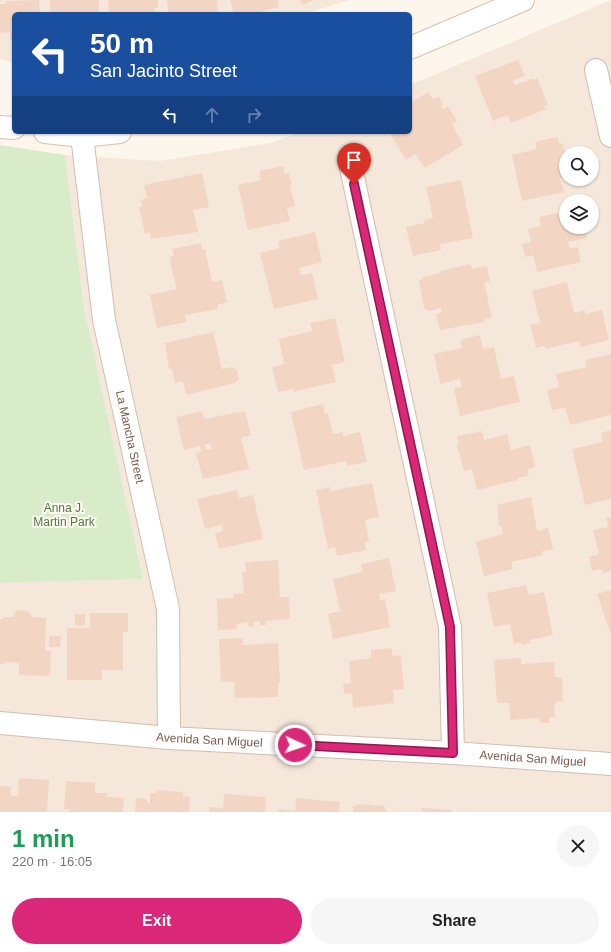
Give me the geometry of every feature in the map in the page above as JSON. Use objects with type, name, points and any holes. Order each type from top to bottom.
[{"type":"street","points":[[412,47],[523,0]]},
{"type":"street","points":[[596,70],[611,136]]},
{"type":"street","points":[[0,127],[12,128]]},
{"type":"street","points":[[64,134],[82,136],[101,134]]},
{"type":"street","name":"La Mancha Street","points":[[82,136],[104,320],[168,609],[170,738]]},
{"type":"street","points":[[351,168],[450,627],[453,753]]},
{"type":"street","name":"Avenida San Miguel","points":[[0,723],[170,738],[453,753],[611,764]]},
{"type":"shaded area","points":[[0,0],[350,0],[310,12],[12,12],[12,62],[0,59]]},
{"type":"shaded area","points":[[611,0],[611,812],[0,812],[0,583],[143,579],[84,308],[65,155],[159,161],[272,143],[293,134],[412,134],[412,84]]},
{"type":"green space","name":"Anna J. Martin Park","points":[[0,145],[65,155],[84,308],[143,579],[0,583]]},
{"type":"building","points":[[39,0],[40,12],[12,12],[12,40],[10,40],[10,32],[0,33],[0,4],[6,4],[6,1]]},
{"type":"building","points":[[50,0],[99,0],[99,12],[50,12]]},
{"type":"building","points":[[108,0],[158,0],[158,8],[154,8],[155,12],[109,12]]},
{"type":"building","points":[[167,0],[217,0],[218,12],[169,12]]},
{"type":"building","points":[[230,0],[278,0],[279,7],[260,12],[233,12]]},
{"type":"building","points":[[300,0],[314,0],[302,5]]},
{"type":"building","points":[[518,60],[525,76],[513,80],[515,85],[533,78],[534,80],[537,78],[548,105],[544,106],[546,109],[511,123],[507,115],[493,121],[475,76]]},
{"type":"building","points":[[428,92],[433,99],[439,97],[443,104],[441,106],[443,109],[448,106],[457,121],[452,124],[463,145],[425,168],[416,154],[406,160],[390,134],[412,134],[412,102]]},
{"type":"building","points":[[557,137],[559,144],[563,143],[564,146],[559,146],[559,186],[562,186],[564,192],[522,201],[512,155],[537,149],[535,142]]},
{"type":"building","points":[[283,166],[285,174],[289,173],[292,186],[290,187],[295,206],[287,208],[290,221],[248,230],[238,185],[261,180],[259,171]]},
{"type":"building","points":[[202,173],[209,207],[193,210],[198,232],[151,239],[150,232],[145,234],[139,207],[142,207],[141,200],[147,198],[144,185]]},
{"type":"building","points":[[461,180],[473,238],[440,244],[441,250],[413,256],[406,227],[425,223],[424,220],[433,218],[426,187]]},
{"type":"building","points":[[559,213],[559,234],[586,234],[587,238],[568,242],[570,248],[578,247],[581,262],[537,272],[533,255],[525,257],[522,244],[531,242],[528,229],[541,226],[539,217]]},
{"type":"building","points":[[315,232],[322,262],[299,268],[301,275],[312,273],[318,299],[274,309],[260,253],[280,248],[278,241]]},
{"type":"building","points":[[201,243],[202,249],[205,249],[212,282],[222,280],[227,302],[217,305],[218,309],[185,315],[186,322],[157,328],[150,295],[177,289],[171,267],[170,257],[174,256],[172,249]]},
{"type":"building","points":[[470,264],[472,269],[487,266],[490,281],[484,283],[492,317],[484,319],[485,322],[440,330],[436,314],[442,312],[441,308],[429,311],[424,308],[419,281],[422,277]]},
{"type":"building","points":[[567,282],[574,313],[585,310],[585,314],[602,310],[609,340],[581,347],[579,341],[546,349],[545,346],[536,348],[530,325],[540,323],[532,291]]},
{"type":"building","points":[[335,318],[345,362],[332,365],[336,382],[293,392],[293,389],[278,392],[272,367],[284,364],[279,339],[312,331],[310,323]]},
{"type":"building","points":[[213,332],[222,369],[232,367],[237,370],[239,379],[235,383],[186,395],[183,381],[175,383],[172,369],[169,369],[165,343]]},
{"type":"building","points":[[480,335],[483,349],[494,347],[501,379],[514,376],[520,402],[460,416],[454,388],[462,387],[460,379],[440,384],[434,354],[462,348],[460,340]]},
{"type":"building","points":[[611,354],[611,415],[570,425],[565,408],[552,410],[547,390],[559,387],[556,374],[587,367],[585,360]]},
{"type":"building","points":[[323,404],[325,414],[328,413],[333,434],[343,432],[343,436],[360,432],[367,462],[347,466],[346,461],[304,470],[291,412]]},
{"type":"building","points":[[202,411],[204,419],[245,411],[251,435],[241,438],[249,469],[203,479],[196,453],[201,452],[200,446],[184,450],[176,417]],"holes":[[[210,443],[212,449],[206,450],[205,445]]]},
{"type":"building","points":[[611,430],[611,499],[585,505],[572,449],[603,442],[601,433]]},
{"type":"building","points":[[482,431],[484,440],[507,434],[511,450],[530,445],[535,467],[527,469],[529,476],[477,490],[472,469],[464,471],[457,445],[459,444],[457,436]]},
{"type":"building","points":[[372,483],[379,517],[365,520],[369,541],[365,542],[366,550],[337,556],[335,547],[328,549],[316,490],[330,487],[331,491]]},
{"type":"building","points":[[237,490],[239,498],[253,495],[263,539],[219,549],[215,533],[223,531],[222,525],[205,529],[197,499]]},
{"type":"building","points":[[531,497],[537,531],[548,528],[553,549],[542,551],[543,555],[511,562],[513,569],[484,576],[476,542],[503,534],[501,525],[499,526],[497,505]]},
{"type":"building","points":[[611,517],[611,571],[603,573],[602,569],[592,571],[589,557],[599,554],[593,530],[608,527],[606,518]]},
{"type":"building","points":[[389,558],[396,591],[379,594],[380,600],[385,599],[390,627],[333,639],[328,614],[340,611],[333,579],[363,572],[361,564]]},
{"type":"building","points":[[278,560],[280,597],[289,597],[290,619],[266,621],[266,625],[260,625],[260,621],[253,622],[254,626],[248,627],[248,622],[237,624],[237,629],[218,630],[217,599],[234,598],[233,594],[244,593],[242,572],[246,572],[245,562]]},
{"type":"building","points":[[526,585],[529,595],[544,592],[553,635],[530,640],[531,643],[522,645],[521,642],[514,644],[510,624],[494,627],[487,593]]},
{"type":"building","points":[[611,590],[611,635],[597,594]]},
{"type":"building","points":[[18,610],[28,611],[32,617],[46,618],[45,651],[51,651],[50,676],[19,675],[19,663],[4,662],[5,664],[0,664],[0,619],[3,619],[3,617],[14,617],[14,614]]},
{"type":"building","points":[[90,613],[128,613],[128,632],[123,632],[123,670],[102,670],[102,680],[67,680],[67,628],[90,628]]},
{"type":"building","points":[[75,614],[85,614],[85,625],[75,625]]},
{"type":"building","points":[[49,636],[61,636],[60,647],[49,647]]},
{"type":"building","points":[[243,638],[243,645],[278,643],[280,683],[278,683],[278,697],[235,698],[234,682],[221,682],[219,639]]},
{"type":"building","points":[[392,648],[392,656],[401,655],[404,689],[393,690],[394,703],[353,708],[352,693],[344,694],[343,684],[351,683],[349,661],[371,658],[371,650]]},
{"type":"building","points":[[521,658],[521,664],[554,662],[555,677],[562,677],[563,701],[556,702],[556,704],[554,704],[555,717],[549,717],[549,723],[540,723],[540,718],[510,720],[509,703],[497,703],[494,660]]},
{"type":"building","points":[[19,778],[49,780],[47,812],[0,812],[0,786],[11,787],[11,796],[18,796]]},
{"type":"building","points":[[66,781],[95,783],[95,793],[107,793],[107,797],[124,798],[123,812],[69,812],[69,809],[64,809]]},
{"type":"building","points":[[157,790],[183,792],[183,796],[190,797],[189,812],[135,812],[136,798],[147,799],[147,803],[150,803],[150,793],[156,793]]},
{"type":"building","points":[[224,794],[266,797],[265,812],[209,812],[209,807],[223,808]]},
{"type":"building","points":[[296,798],[340,802],[339,812],[278,812],[278,809],[295,811]]},
{"type":"building","points":[[358,804],[384,806],[387,812],[353,812],[353,807]]},
{"type":"building","points":[[422,808],[452,810],[452,812],[422,812]]},
{"type":"route","points":[[295,745],[453,753],[450,627],[354,184]]}]
